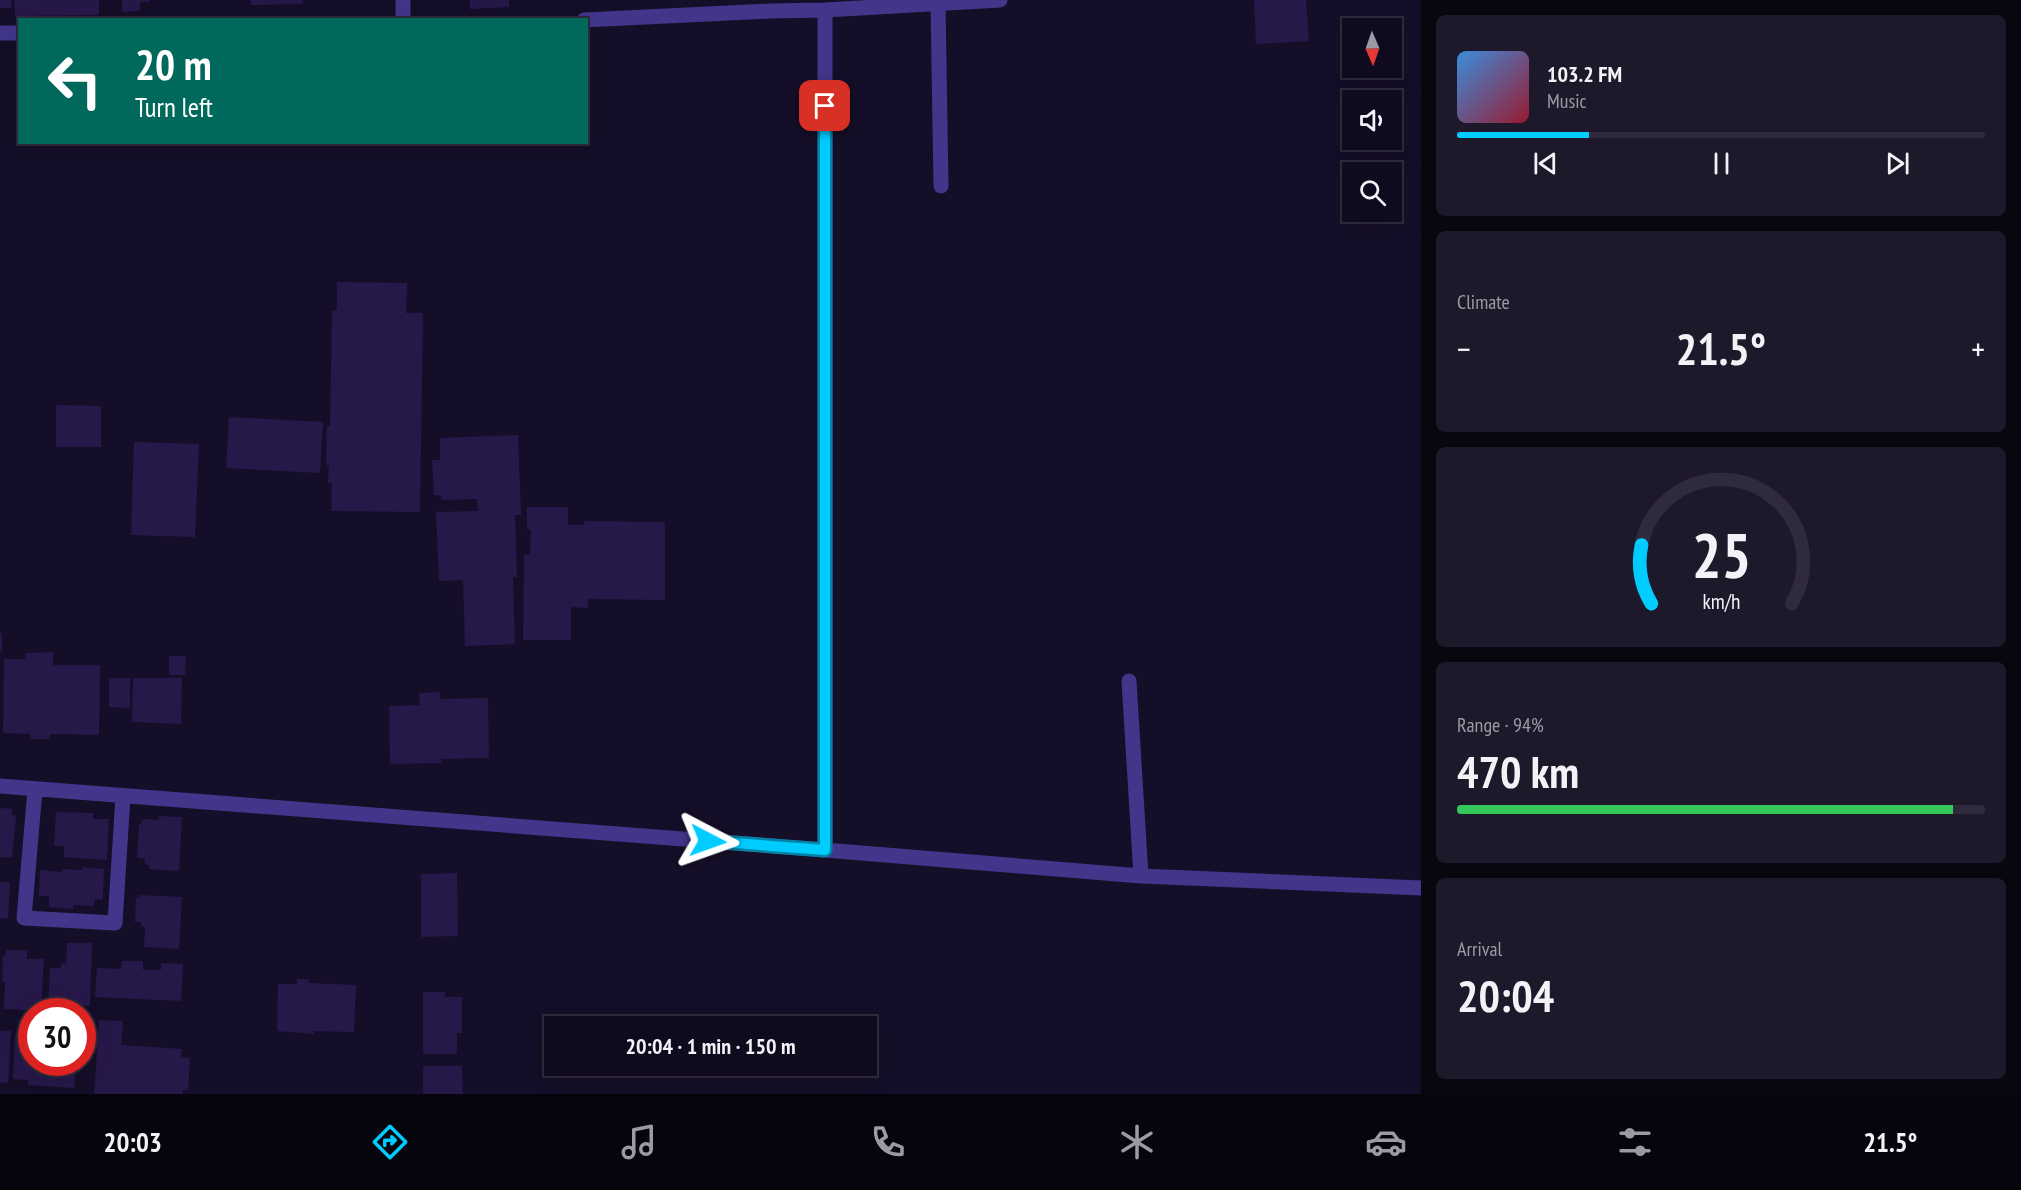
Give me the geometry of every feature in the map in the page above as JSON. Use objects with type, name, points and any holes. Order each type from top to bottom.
[{"type":"street","points":[[403,0],[403,18]]},
{"type":"street","points":[[588,20],[769,5],[825,10],[859,4],[938,4],[990,1]]},
{"type":"street","points":[[938,4],[941,186]]},
{"type":"street","points":[[825,10],[825,850]]},
{"type":"street","points":[[0,33],[18,33]]},
{"type":"street","points":[[1129,681],[1141,876]]},
{"type":"street","points":[[0,786],[1141,876],[1421,888]]},
{"type":"street","points":[[35,790],[24,918],[115,923],[123,796]]},
{"type":"building","points":[[0,0],[11,0],[12,8],[0,8]]},
{"type":"building","points":[[14,0],[99,0],[99,15],[15,16]]},
{"type":"building","points":[[122,0],[150,0],[150,2],[140,2],[140,11],[122,12]]},
{"type":"building","points":[[251,0],[302,0],[303,4],[251,5]]},
{"type":"building","points":[[470,0],[509,0],[509,7],[470,9]]},
{"type":"building","points":[[1254,0],[1306,0],[1309,41],[1256,44]]},
{"type":"building","points":[[337,282],[407,283],[406,313],[423,313],[420,512],[331,511],[332,483],[328,483],[329,465],[326,465],[327,426],[330,426],[332,311],[337,310]]},
{"type":"building","points":[[56,405],[101,406],[101,447],[56,447]]},
{"type":"building","points":[[229,417],[323,422],[320,473],[226,468]]},
{"type":"building","points":[[518,435],[521,515],[515,515],[517,577],[513,577],[515,644],[465,646],[463,580],[439,581],[436,512],[478,511],[477,499],[442,500],[441,495],[434,495],[432,460],[440,460],[440,438]]},
{"type":"building","points":[[134,442],[199,444],[195,537],[131,535]]},
{"type":"building","points":[[527,507],[568,507],[568,525],[584,525],[584,521],[665,522],[665,600],[588,599],[588,608],[571,607],[571,640],[523,640],[524,555],[530,555],[531,529],[527,529]]},
{"type":"building","points":[[0,633],[2,633],[2,652],[0,652]]},
{"type":"building","points":[[53,652],[53,665],[100,665],[99,735],[50,734],[49,739],[30,739],[30,734],[3,733],[4,659],[26,659],[26,653]]},
{"type":"building","points":[[169,656],[186,656],[185,675],[169,675]]},
{"type":"building","points":[[109,678],[130,678],[130,708],[109,707]]},
{"type":"building","points":[[133,678],[182,678],[181,724],[132,722]]},
{"type":"building","points":[[440,692],[440,699],[488,698],[489,758],[441,759],[441,763],[390,764],[389,706],[420,705],[419,693]]},
{"type":"building","points":[[0,808],[12,809],[12,815],[16,816],[12,858],[0,857]]},
{"type":"building","points":[[56,812],[93,813],[93,819],[109,819],[107,860],[64,857],[64,846],[54,846]]},
{"type":"building","points":[[158,816],[182,817],[179,871],[149,869],[149,865],[145,864],[145,858],[137,858],[139,824],[142,823],[142,819],[159,820]]},
{"type":"building","points":[[82,867],[104,869],[103,900],[95,899],[94,906],[74,905],[73,909],[49,907],[49,896],[39,896],[40,870],[61,872],[62,869],[83,870]]},
{"type":"building","points":[[457,873],[458,936],[421,937],[421,874]]},
{"type":"building","points":[[0,882],[10,882],[8,919],[0,918]]},
{"type":"building","points":[[139,895],[182,897],[179,949],[144,947],[145,927],[141,926],[141,922],[135,922],[136,898],[139,898]]},
{"type":"building","points":[[67,943],[92,943],[90,998],[49,998],[50,968],[61,968],[61,963],[66,964]]},
{"type":"building","points":[[6,950],[27,950],[27,959],[44,959],[42,998],[18,998],[18,1010],[4,1009],[5,982],[2,982],[3,956],[6,956]]},
{"type":"building","points":[[122,961],[143,961],[143,970],[161,970],[161,963],[183,964],[181,1001],[95,997],[97,968],[121,969]]},
{"type":"building","points":[[297,979],[309,979],[308,983],[356,985],[354,1032],[314,1031],[314,1034],[277,1031],[278,984],[297,984]]},
{"type":"building","points":[[423,992],[445,992],[445,997],[462,997],[462,1033],[457,1033],[457,1054],[423,1054]]},
{"type":"building","points":[[99,1020],[123,1021],[121,1045],[182,1049],[181,1057],[190,1058],[188,1090],[183,1090],[183,1094],[94,1094]]},
{"type":"building","points":[[0,1031],[11,1031],[8,1083],[0,1082]]},
{"type":"building","points":[[15,1034],[18,1034],[18,1076],[75,1076],[74,1088],[28,1085],[28,1080],[13,1079]]},
{"type":"building","points":[[423,1066],[462,1066],[463,1094],[423,1094]]},
{"type":"route","points":[[708,841],[825,850],[825,106]]}]
